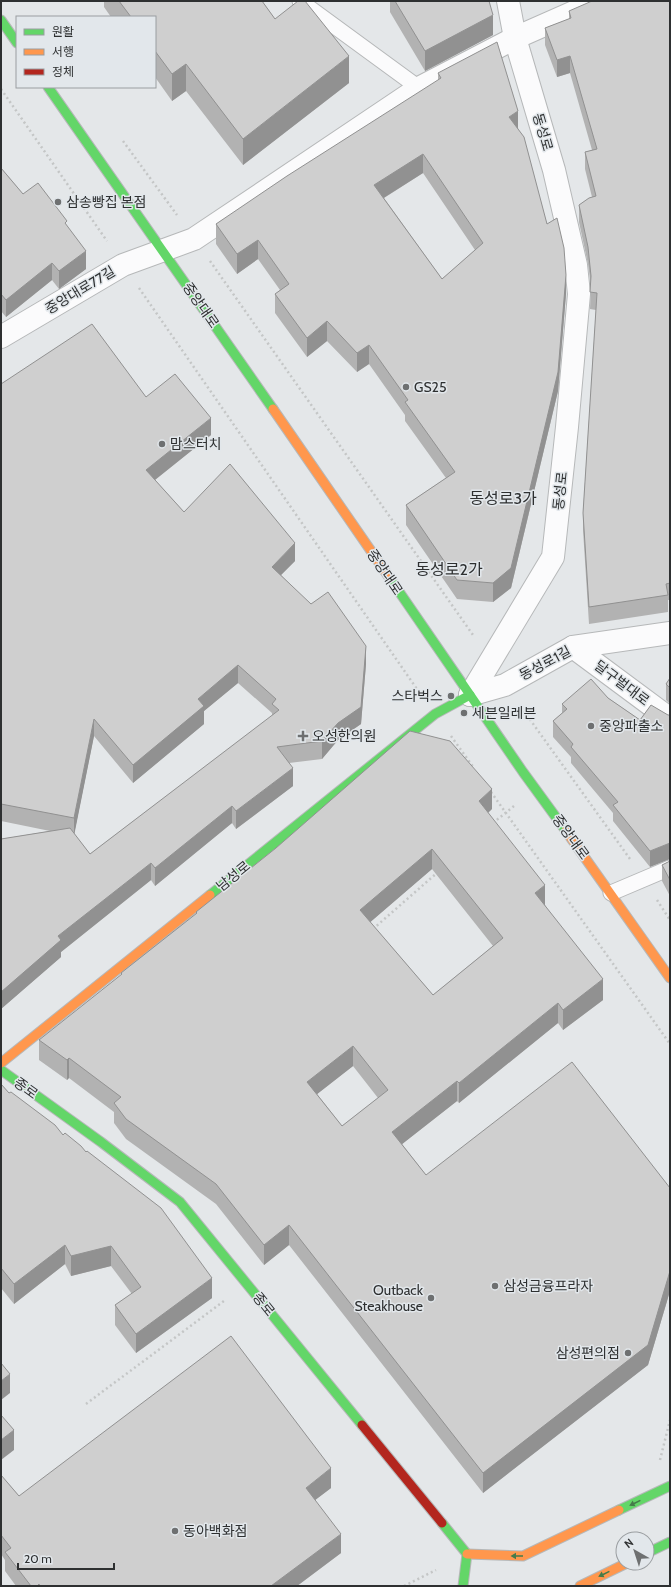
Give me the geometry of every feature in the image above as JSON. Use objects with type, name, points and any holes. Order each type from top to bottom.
[{"type":"main road","points":[[1,20],[16,42]]},
{"type":"main road","name":"중앙대로","points":[[49,88],[196,297],[470,695],[670,978]]},
{"type":"main road","name":"남성로","points":[[1,1063],[435,714],[470,695]]},
{"type":"main road","name":"종로","points":[[1,1070],[101,1142],[180,1202],[467,1554]]},
{"type":"main road","points":[[463,1586],[467,1554],[523,1556],[670,1486]]},
{"type":"main road","points":[[655,1549],[670,1542]]},
{"type":"main road","points":[[580,1586],[615,1569]]},
{"type":"street","name":"동성로","points":[[470,695],[553,557],[567,427],[578,294],[576,265],[554,170],[515,38],[508,1]]},
{"type":"street","points":[[162,250],[194,239],[419,88],[515,38],[599,1]]},
{"type":"street","name":"중앙대로77길","points":[[1,337],[123,265],[162,250]]},
{"type":"street","name":"동성로1길","points":[[470,695],[505,685],[573,647],[670,633]]},
{"type":"street","name":"달구벌대로","points":[[573,647],[670,719]]},
{"type":"lane","points":[[300,1],[419,88]]},
{"type":"lane","points":[[611,893],[670,868]]},
{"type":"path","points":[[1,89],[474,769]]},
{"type":"path","points":[[120,138],[194,239],[491,660]]},
{"type":"path","points":[[505,685],[644,880],[670,920]]},
{"type":"path","points":[[488,788],[670,1044]]},
{"type":"path","points":[[488,828],[505,812],[537,790]]},
{"type":"path","points":[[369,932],[440,870]]},
{"type":"path","points":[[86,1404],[247,1284]]},
{"type":"building","points":[[119,1],[262,1],[275,19],[298,1],[305,1],[349,56],[243,139],[186,64],[172,74],[156,52],[156,16],[130,16]]},
{"type":"building","points":[[395,1],[489,1],[493,15],[425,51]]},
{"type":"building","points":[[592,1],[670,1],[670,583],[666,584],[668,595],[589,607],[583,513],[597,293],[590,292],[591,276],[588,247],[579,205],[589,198],[596,196],[585,152],[597,149],[570,56],[557,60],[545,28],[571,18],[569,11]]},
{"type":"building","points":[[497,42],[518,111],[509,117],[524,137],[547,224],[557,218],[564,248],[566,275],[558,372],[511,568],[493,583],[457,580],[406,505],[455,472],[405,402],[408,400],[369,345],[357,353],[327,321],[307,338],[275,294],[289,284],[258,240],[237,254],[216,224],[287,176],[441,78],[438,73]],"holes":[[[423,154],[483,243],[442,279],[374,185]]]},
{"type":"building","points":[[1,168],[23,194],[38,183],[67,221],[65,223],[86,251],[59,271],[52,263],[6,300],[1,294]]},
{"type":"building","points":[[92,324],[146,397],[175,374],[211,418],[146,470],[184,512],[230,464],[295,543],[272,567],[311,604],[328,592],[366,646],[361,707],[338,723],[322,741],[277,747],[293,768],[236,811],[232,806],[155,868],[151,863],[58,936],[61,940],[1,992],[1,839],[70,828],[90,854],[279,710],[272,704],[276,699],[238,665],[198,699],[204,706],[133,765],[94,719],[74,818],[1,804],[1,384]]},
{"type":"building","points":[[670,678],[670,688],[666,684]]},
{"type":"building","points":[[591,679],[608,698],[640,720],[651,705],[670,715],[670,843],[650,851],[613,805],[618,802],[571,747],[573,744],[553,721],[567,709],[562,704]]},
{"type":"building","points":[[410,731],[450,741],[492,789],[479,801],[545,885],[535,893],[603,979],[563,1010],[558,1003],[459,1083],[457,1081],[392,1132],[426,1175],[572,1062],[670,1188],[670,1271],[648,1345],[483,1473],[289,1225],[264,1245],[216,1184],[126,1119],[114,1103],[121,1097],[69,1058],[67,1060],[39,1040],[276,848]],"holes":[[[432,849],[503,938],[433,995],[360,910]],[[353,1046],[388,1090],[342,1126],[307,1082]]]},
{"type":"building","points":[[670,861],[670,880],[662,865]]},
{"type":"building","points":[[1,1084],[9,1093],[11,1092],[55,1125],[63,1135],[65,1133],[86,1152],[87,1151],[161,1208],[212,1278],[136,1334],[115,1305],[141,1287],[111,1246],[71,1256],[65,1245],[14,1284],[1,1268]]},
{"type":"building","points":[[231,1336],[331,1468],[306,1488],[341,1534],[271,1586],[40,1586],[39,1584],[37,1586],[31,1586],[5,1552],[11,1548],[1,1535],[1,1475],[19,1496]]},
{"type":"building","points":[[1,1363],[10,1374],[1,1381]]},
{"type":"building","points":[[1,1415],[14,1430],[1,1440]]},
{"type":"traffic: fast","points":[[1,20],[16,42]]},
{"type":"traffic: fast","points":[[49,88],[273,409]]},
{"type":"traffic: fast","points":[[389,577],[523,772],[566,831]]},
{"type":"traffic: fast","points":[[210,895],[435,714],[470,695]]},
{"type":"traffic: fast","points":[[1,1070],[101,1142],[180,1202],[362,1425]]},
{"type":"traffic: fast","points":[[619,1510],[670,1486]]},
{"type":"traffic: fast","points":[[442,1523],[467,1554],[463,1586]]},
{"type":"traffic: fast","points":[[655,1549],[670,1542]]},
{"type":"traffic: slow","points":[[273,409],[389,577]]},
{"type":"traffic: slow","points":[[566,831],[670,978]]},
{"type":"traffic: slow","points":[[1,1063],[210,895]]},
{"type":"traffic: slow","points":[[467,1554],[523,1556],[619,1510]]},
{"type":"traffic: slow","points":[[580,1586],[615,1569]]},
{"type":"traffic: jam","points":[[362,1425],[442,1523]]},
{"type":"place","name":"삼송빵집 본점","points":[[58,202]]},
{"type":"place","name":"GS25","points":[[406,387]]},
{"type":"place","name":"맘스터치","points":[[162,444]]},
{"type":"place","name":"스타벅스","points":[[451,696]]},
{"type":"place","name":"세븐일레븐","points":[[464,713]]},
{"type":"place","name":"중앙파출소","points":[[591,726]]},
{"type":"place","name":"오성한의원","points":[[303,736]]},
{"type":"place","name":"삼성금융프라자","points":[[495,1286]]},
{"type":"place","name":"Outback Steakhouse","points":[[431,1298]]},
{"type":"place","name":"삼성편의점","points":[[628,1353]]},
{"type":"place","name":"동아백화점","points":[[175,1531]]},
{"type":"district","name":"동성로3가","points":[[503,498]]},
{"type":"district","name":"동성로2가","points":[[449,569]]}]
